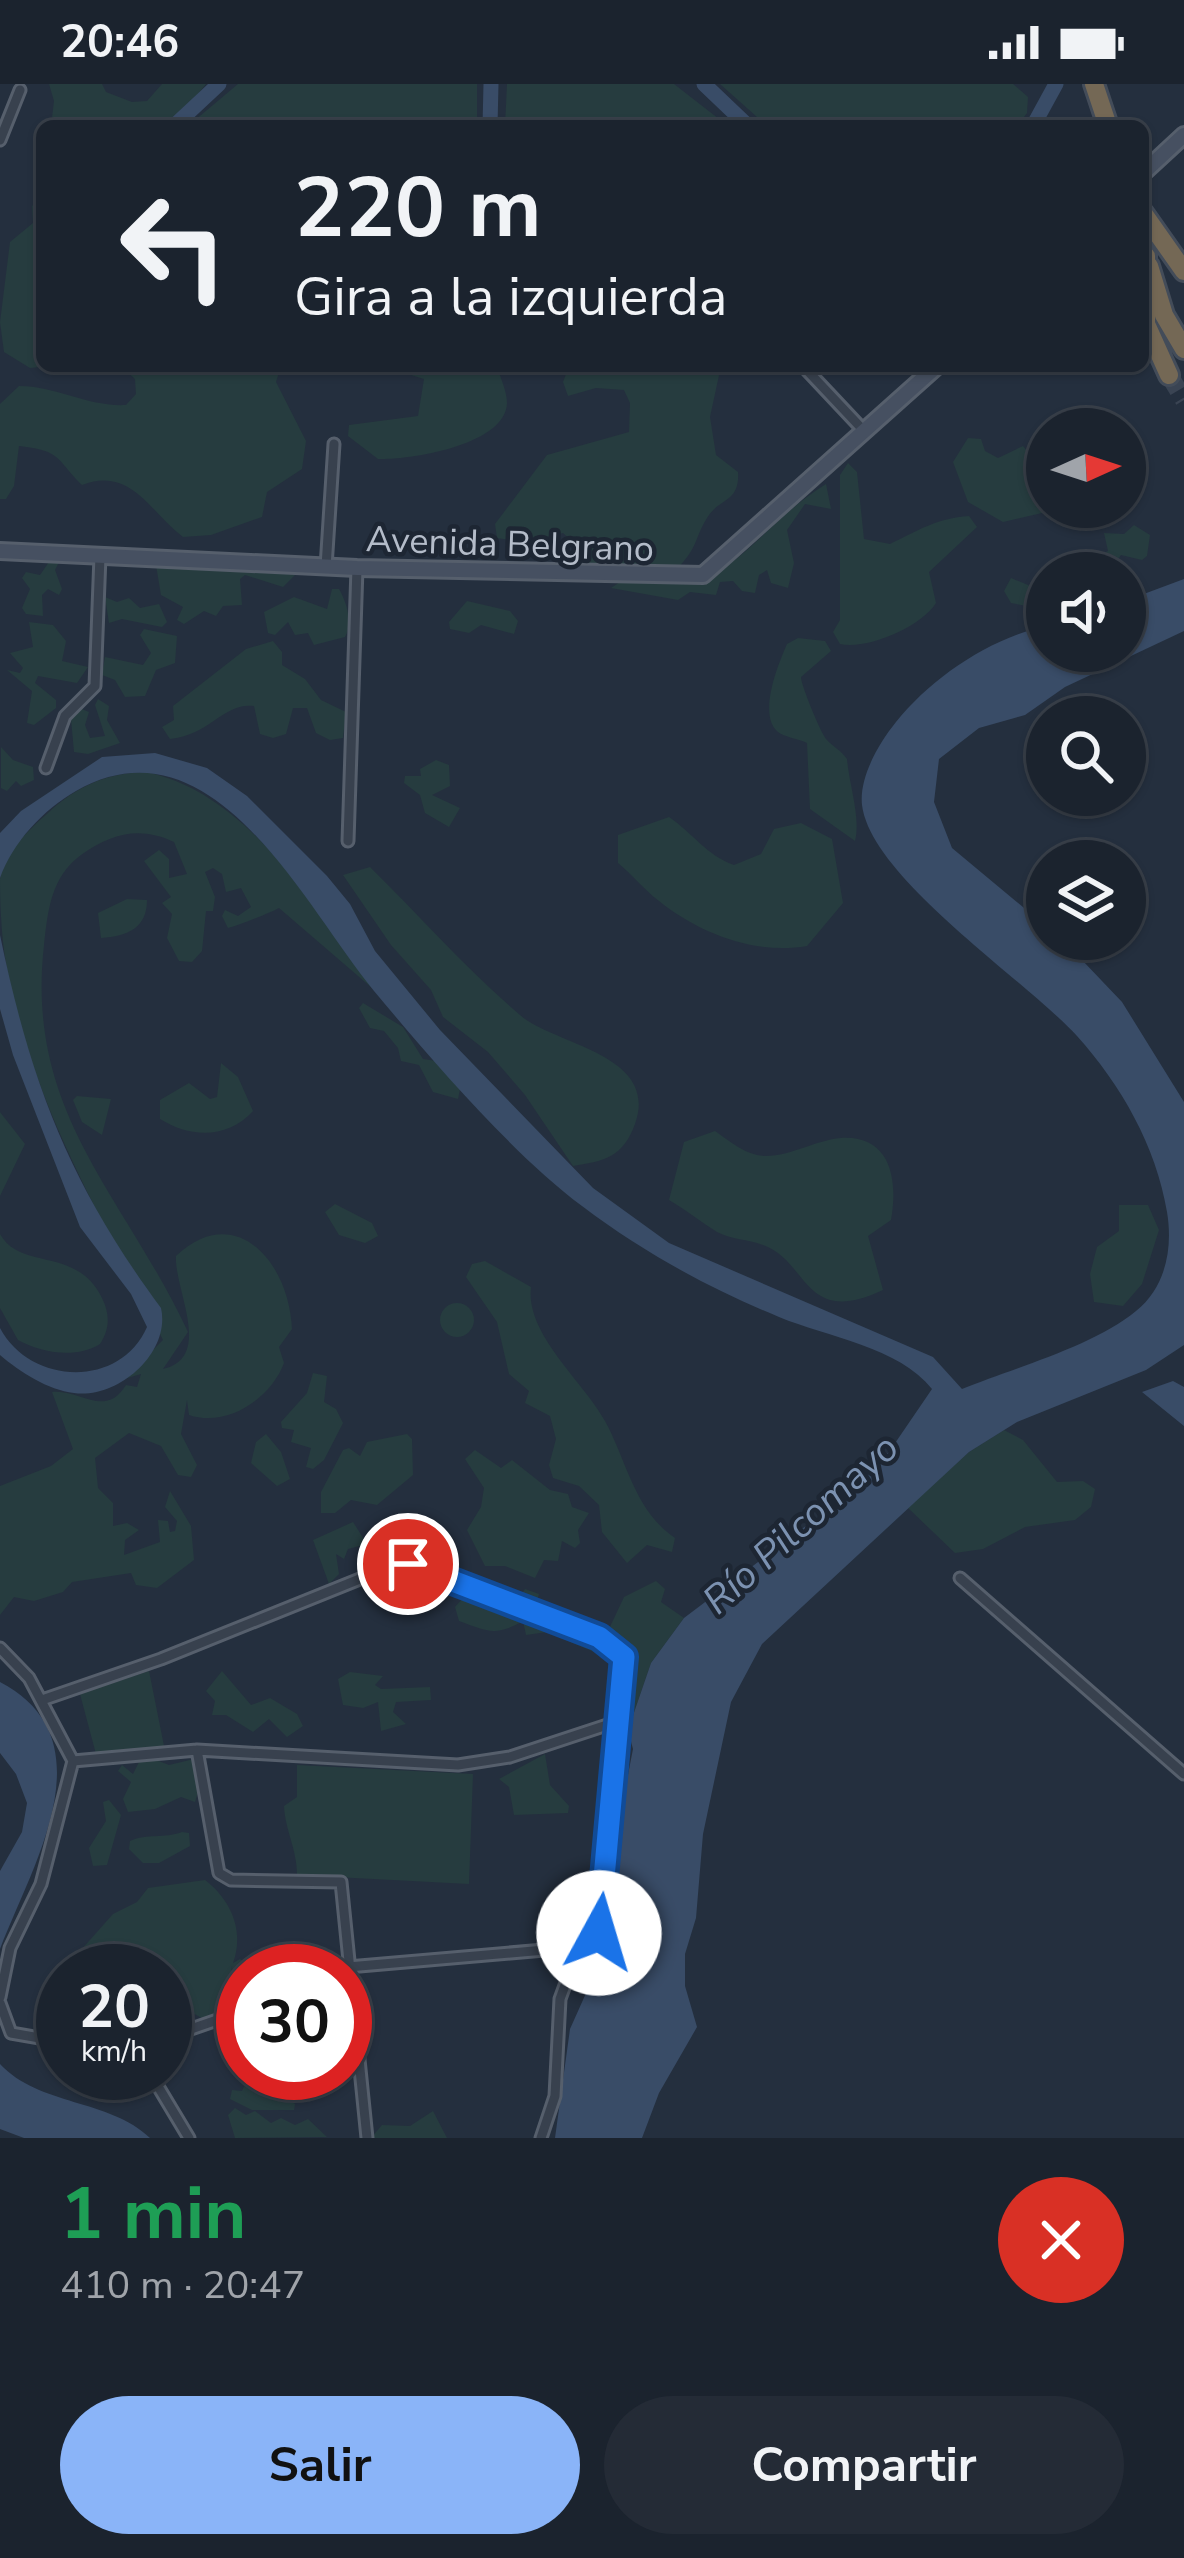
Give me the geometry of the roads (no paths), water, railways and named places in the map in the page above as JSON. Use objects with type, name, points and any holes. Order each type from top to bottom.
[{"type":"highway","points":[[1095,85],[1106,120]]},
{"type":"highway","points":[[1149,222],[1184,272]]},
{"type":"highway","points":[[1149,265],[1165,315],[1184,349]]},
{"type":"highway","points":[[1149,331],[1168,375]]},
{"type":"street","points":[[0,140],[20,90]]},
{"type":"street","points":[[1149,167],[1184,135]]},
{"type":"street","points":[[809,372],[865,432]]},
{"type":"street","name":"Avenida Belgrano","points":[[0,551],[358,568],[703,575],[930,372]]},
{"type":"street","points":[[326,566],[334,444]]},
{"type":"street","points":[[46,768],[65,716],[95,686],[100,556]]},
{"type":"street","points":[[348,841],[358,568]]},
{"type":"street","points":[[42,1700],[161,1659],[380,1568],[408,1564],[599,1637],[616,1650],[628,1666],[616,1722],[599,1933],[579,1947],[372,1965]]},
{"type":"street","points":[[960,1577],[1184,1774]]},
{"type":"street","points":[[0,1648],[42,1700],[73,1761],[41,1884],[10,1948],[0,2000],[11,2033],[36,2037]]},
{"type":"street","points":[[73,1761],[197,1750],[288,1760],[458,1765],[510,1757],[616,1722]]},
{"type":"street","points":[[197,1750],[219,1873],[231,1880],[340,1882],[346,1944]]},
{"type":"street","points":[[541,2138],[555,2096],[560,1999],[579,1947]]},
{"type":"street","points":[[166,2100],[189,2138]]},
{"type":"street","points":[[363,2100],[367,2138]]},
{"type":"water","points":[[1184,579],[1184,631],[1146,649],[1146,593]]},
{"type":"water","points":[[1026,631],[1026,672],[1097,672],[1052,696],[1026,696],[1026,714],[979,728],[939,759],[934,802],[952,848],[1026,910],[1026,960],[1082,960],[1122,1002],[1184,1102],[1184,1345],[1146,1370],[1017,1422],[969,1452],[762,1644],[731,1702],[703,1834],[696,1918],[685,1954],[685,1986],[697,2027],[659,2093],[642,2138],[555,2138],[570,2029],[612,1935],[613,1852],[633,1749],[628,1730],[651,1663],[684,1618],[831,1507],[889,1452],[932,1389],[882,1353],[779,1317],[677,1268],[605,1223],[555,1184],[446,1075],[374,991],[285,870],[250,830],[212,798],[171,777],[125,774],[76,791],[30,828],[0,878],[0,833],[21,811],[102,757],[155,753],[207,768],[247,796],[327,876],[350,904],[375,951],[440,1030],[593,1188],[669,1243],[933,1357],[962,1389],[1076,1346],[1119,1324],[1146,1301],[1161,1279],[1169,1239],[1154,1164],[1108,1075],[1054,1013],[921,896],[872,834],[862,805],[867,772],[896,722],[926,690],[1005,639]]},
{"type":"water","points":[[0,935],[25,1039],[58,1131],[102,1219],[161,1308],[162,1325],[150,1356],[124,1380],[91,1393],[44,1384],[0,1355],[0,1328],[32,1361],[53,1369],[97,1370],[134,1347],[147,1327],[131,1294],[80,1227],[13,1055],[0,1009]]},
{"type":"water","points":[[1173,1381],[1184,1387],[1184,1426],[1142,1392]]},
{"type":"water","points":[[0,1682],[33,1707],[51,1737],[57,1770],[43,1844],[0,1949],[0,1871],[22,1832],[27,1803],[16,1774],[0,1753]]},
{"type":"water","points":[[0,2064],[36,2089],[36,2100],[69,2100],[115,2116],[150,2138],[24,2138],[0,2129]]},
{"type":"waterway","points":[[180,120],[219,84]]},
{"type":"waterway","points":[[490,120],[491,84]]},
{"type":"waterway","points":[[704,84],[742,120]]},
{"type":"waterway","points":[[1036,120],[1056,84]]},
{"type":"tunnel","points":[[1169,375],[1184,400]]},
{"type":"water label","name":"Río Pilcomayo","points":[[800,1523]]}]
